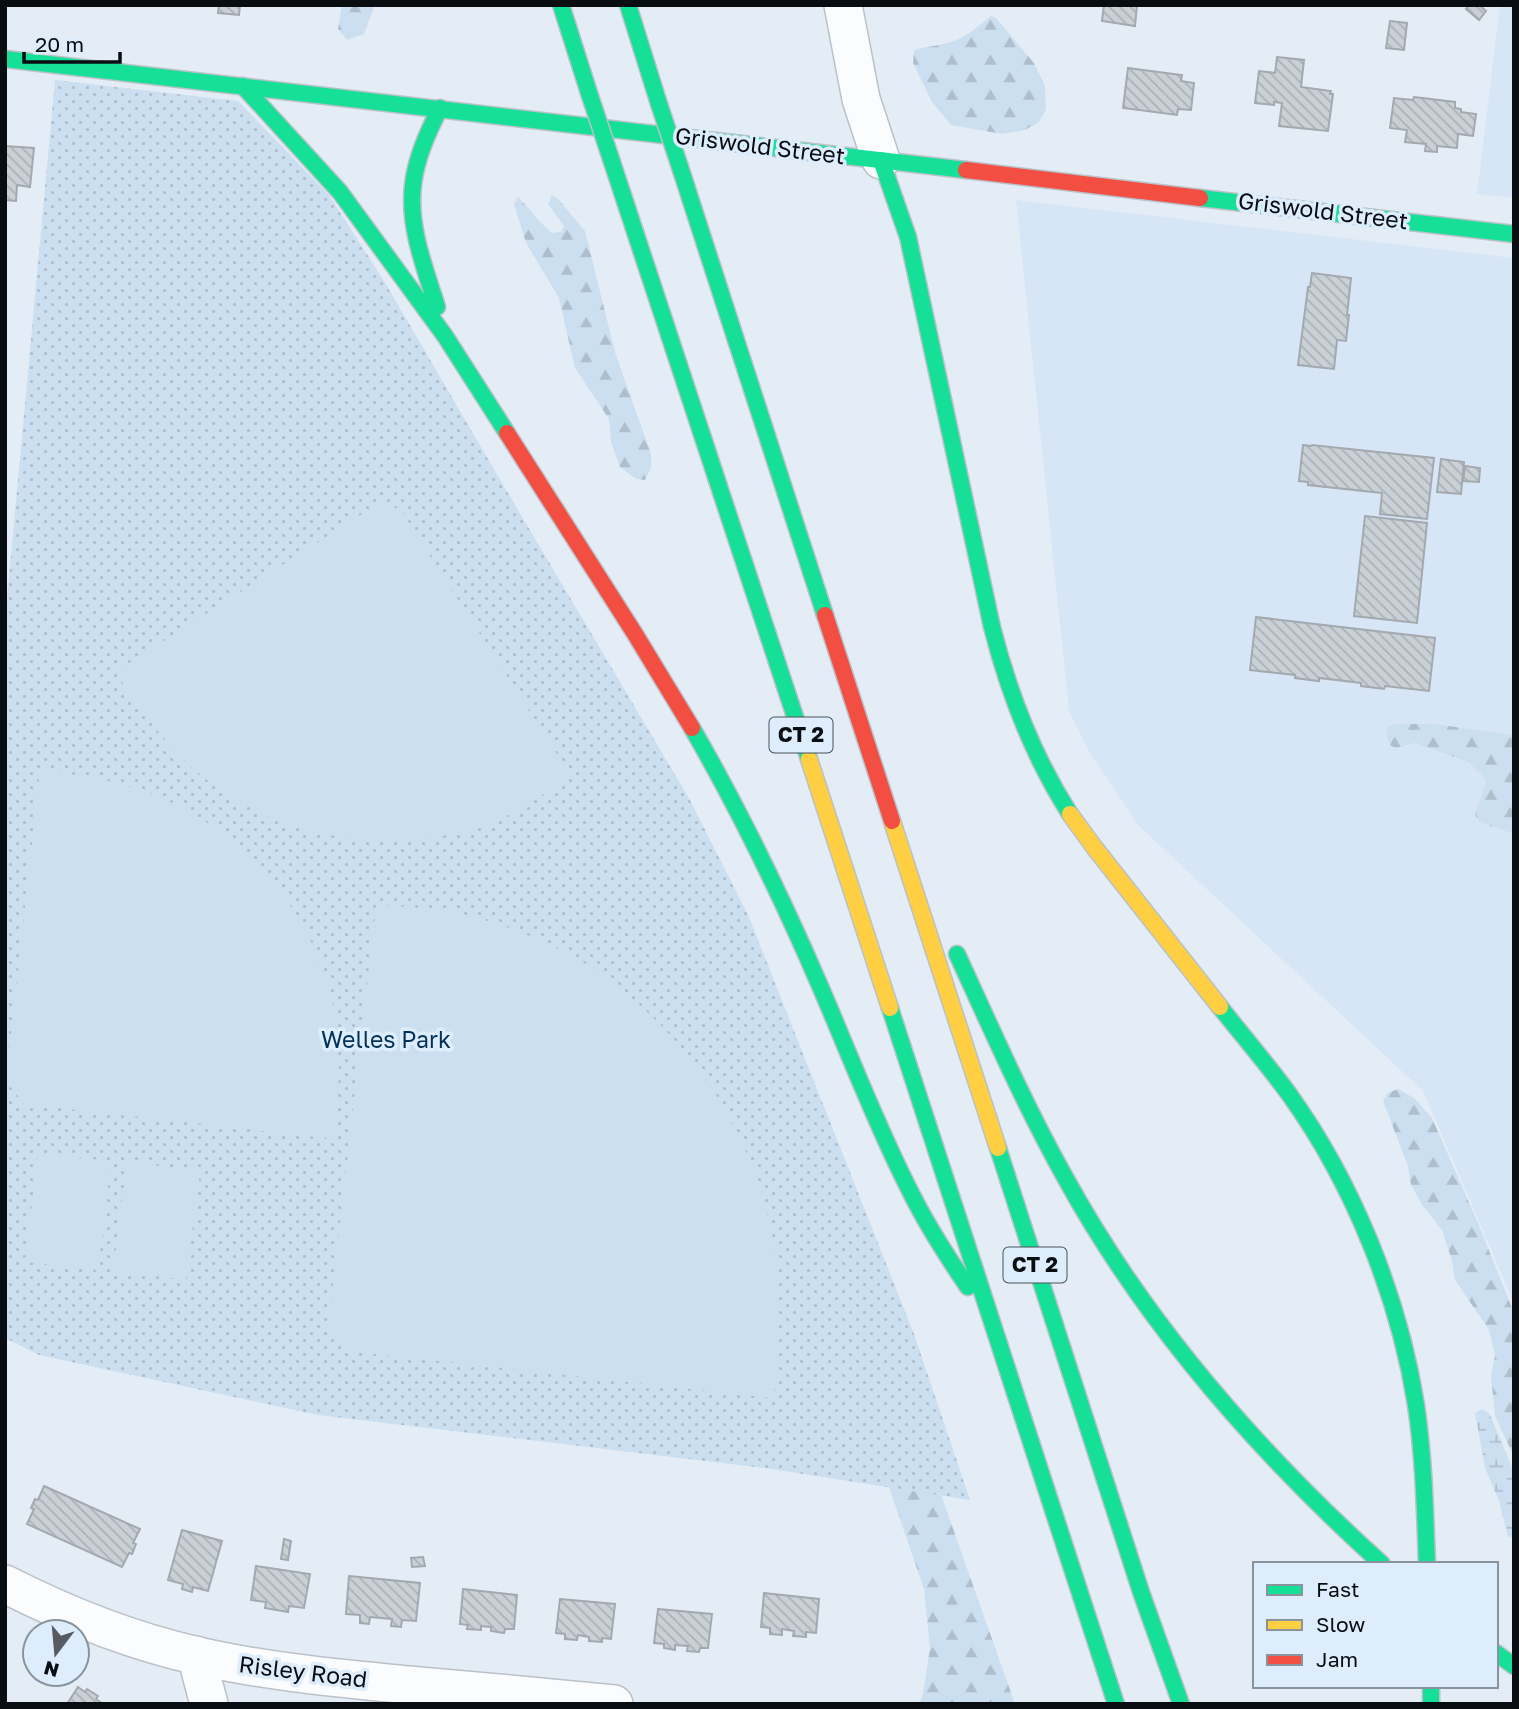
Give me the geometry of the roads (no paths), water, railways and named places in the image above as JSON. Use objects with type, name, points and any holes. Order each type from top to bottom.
[{"type":"main road","name":"CT 2","points":[[561,5],[799,726],[1116,1704]]},
{"type":"main road","name":"CT 2","points":[[628,5],[1141,1592],[1181,1704]]},
{"type":"main road","name":"Griswold Street","points":[[5,58],[1514,234]]},
{"type":"main road","points":[[243,86],[340,192],[380,244],[445,336],[645,648],[706,751],[773,882],[911,1196],[946,1256],[989,1313]]},
{"type":"main road","points":[[440,108],[418,160],[412,187],[412,206],[445,336]]},
{"type":"main road","points":[[881,160],[908,237],[992,627],[1004,676],[1016,708],[1037,757],[1064,806],[1289,1094],[1328,1155],[1354,1207],[1387,1289],[1410,1372],[1422,1451],[1427,1562]]},
{"type":"main road","points":[[893,825],[939,915]]},
{"type":"main road","points":[[950,940],[1018,1087],[1070,1187],[1146,1305],[1196,1372],[1260,1447],[1300,1489],[1379,1562]]},
{"type":"main road","points":[[1498,1654],[1514,1666]]},
{"type":"street","points":[[843,5],[861,99],[881,160]]},
{"type":"street","name":"Risley Road","points":[[5,1584],[85,1620],[196,1656],[311,1675],[614,1704]]},
{"type":"street","points":[[196,1656],[209,1704]]},
{"type":"park label","name":"Welles Park","points":[[386,1040]]}]
